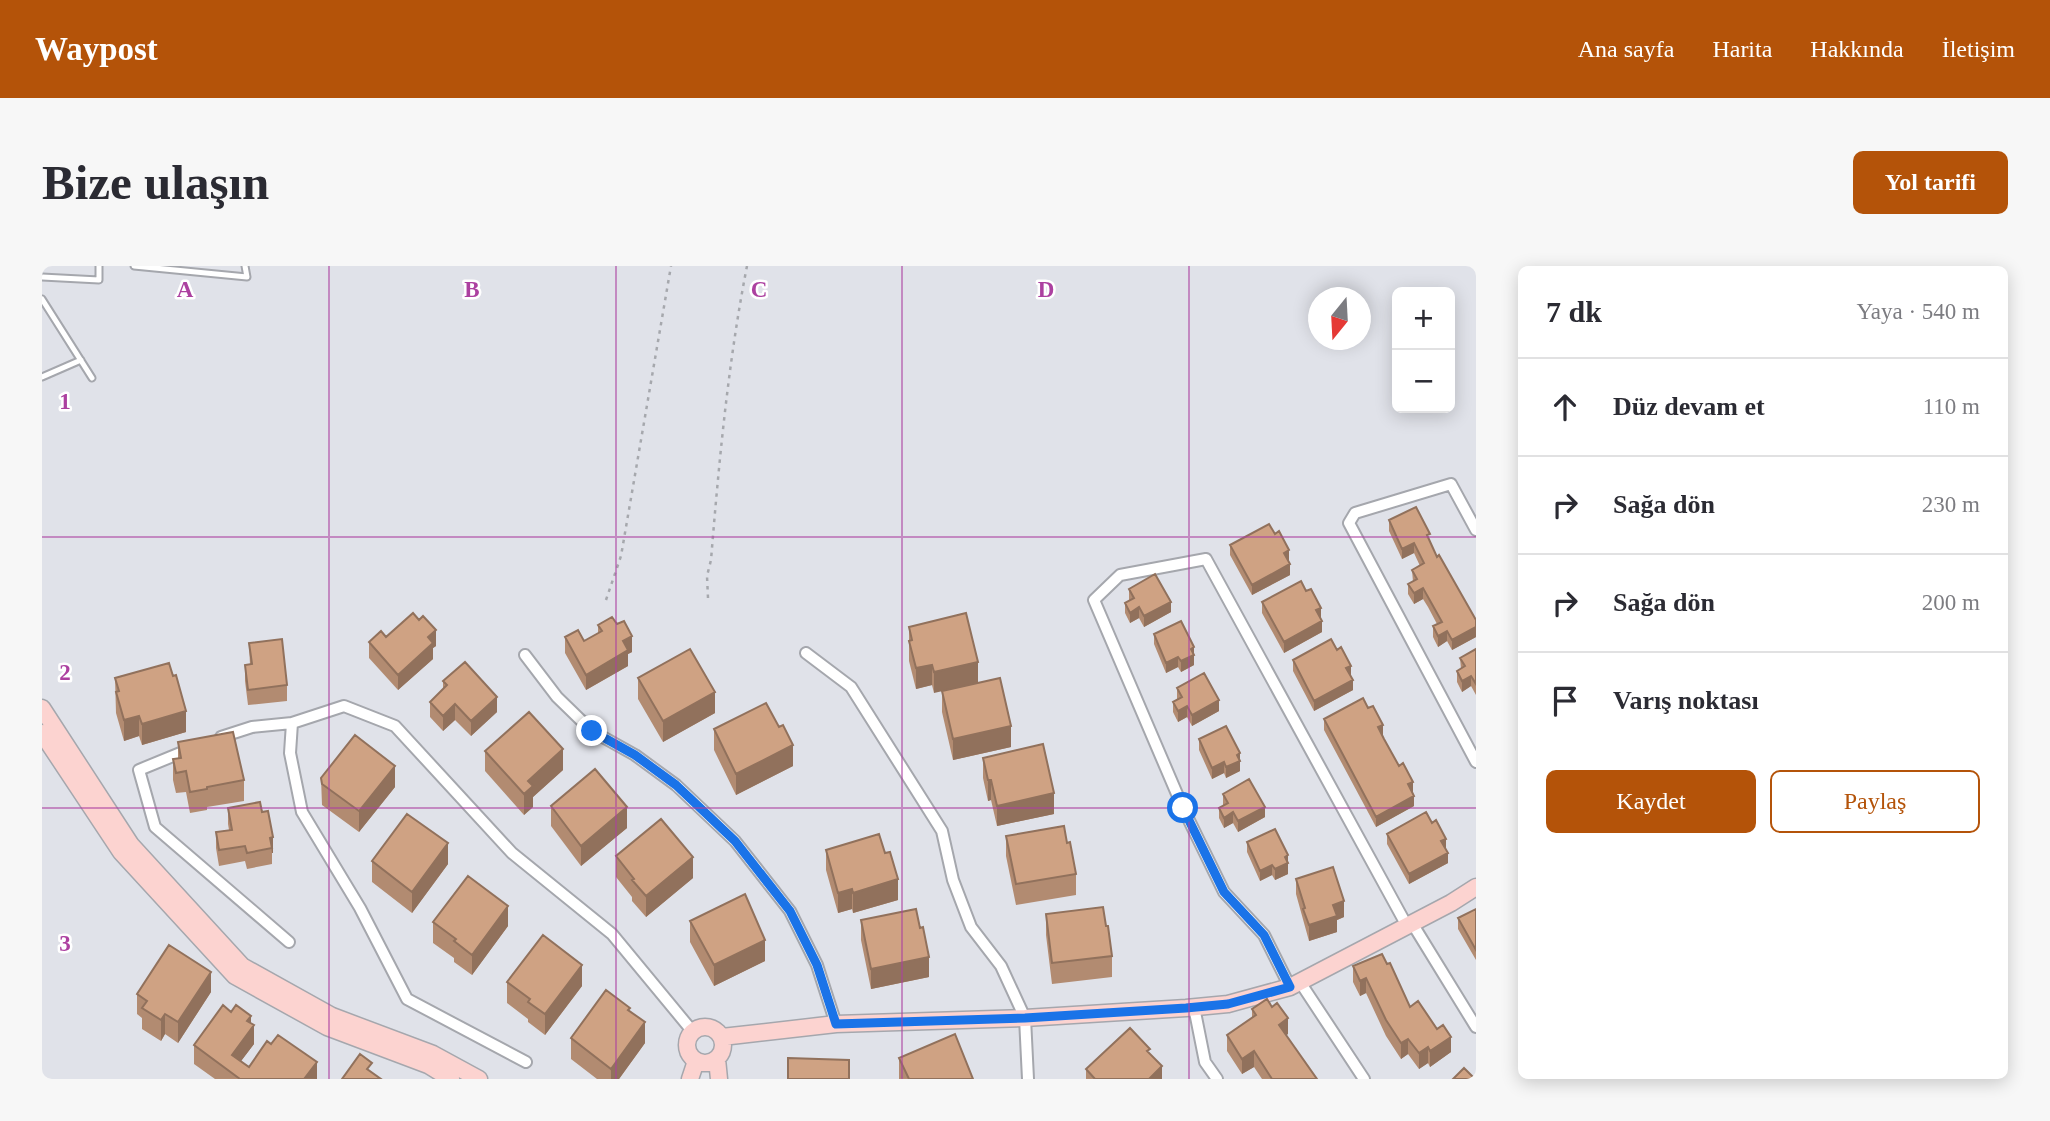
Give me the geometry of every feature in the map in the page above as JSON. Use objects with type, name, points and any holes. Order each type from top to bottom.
[{"type":"main road","points":[[42,708],[131,845],[242,966],[332,1016],[433,1054],[479,1079]]},
{"type":"main road","points":[[42,733],[121,852],[235,976],[327,1027],[428,1065],[451,1079]]},
{"type":"main road","points":[[722,1037],[723,1049],[717,1059],[708,1063],[696,1061],[687,1049],[693,1032],[705,1027],[722,1037],[836,1024],[1025,1018],[1228,1004],[1295,984],[1451,903],[1476,887]]},
{"type":"main road","points":[[717,1059],[719,1079]]},
{"type":"main road","points":[[690,1079],[696,1061]]},
{"type":"street","points":[[1476,530],[1451,484],[1355,513],[1349,523],[1476,762]]},
{"type":"street","points":[[1364,1079],[1295,984],[1264,935],[1224,892],[1183,808],[1094,600],[1120,575],[1206,559],[1409,925],[1476,1027]]},
{"type":"street","points":[[806,653],[851,687],[942,831],[953,880],[971,927],[1001,966],[1025,1018],[1028,1079]]},
{"type":"street","points":[[525,655],[557,697],[592,731],[635,755],[676,785],[735,841],[790,911],[817,965],[836,1024]]},
{"type":"street","points":[[212,739],[252,727],[292,723],[344,706],[395,726],[512,853],[611,933],[693,1032]]},
{"type":"street","points":[[292,723],[290,753],[302,812],[360,908],[407,999],[526,1062]]},
{"type":"street","points":[[200,744],[139,770],[155,827],[289,942]]},
{"type":"street","points":[[1194,1007],[1205,1062],[1217,1079]]},
{"type":"lane","points":[[42,277],[99,280],[99,266]]},
{"type":"lane","points":[[134,266],[247,277],[245,266]]},
{"type":"lane","points":[[42,299],[92,378]]},
{"type":"lane","points":[[42,377],[81,360]]},
{"type":"path","points":[[606,600],[621,556],[671,266]]},
{"type":"path","points":[[708,598],[707,576],[711,561],[722,433],[732,351],[747,266]]},
{"type":"building","points":[[1416,507],[1430,534],[1427,535],[1437,557],[1439,555],[1476,620],[1476,627],[1452,640],[1447,631],[1438,636],[1433,626],[1442,622],[1423,588],[1414,593],[1408,584],[1417,579],[1412,570],[1424,563],[1414,543],[1402,549],[1389,520]]},
{"type":"building","points":[[1269,524],[1275,534],[1279,531],[1289,550],[1284,553],[1290,564],[1252,585],[1230,545]]},
{"type":"building","points":[[1155,574],[1171,602],[1144,616],[1139,607],[1130,613],[1125,603],[1134,598],[1129,589]]},
{"type":"building","points":[[1301,581],[1306,591],[1311,589],[1321,608],[1316,610],[1322,621],[1284,642],[1262,602]]},
{"type":"building","points":[[413,613],[419,620],[423,616],[436,630],[428,637],[433,643],[398,675],[369,642],[381,631],[386,637]]},
{"type":"building","points":[[966,613],[978,662],[934,672],[932,665],[916,668],[909,641],[912,640],[909,627]]},
{"type":"building","points":[[612,617],[617,624],[624,621],[632,636],[623,641],[628,650],[586,675],[565,637],[578,630],[584,641],[602,631],[598,625]]},
{"type":"building","points":[[1181,621],[1194,647],[1191,649],[1194,655],[1181,661],[1178,657],[1166,663],[1154,634]]},
{"type":"building","points":[[282,639],[287,685],[248,690],[245,665],[252,664],[249,643]]},
{"type":"building","points":[[1331,639],[1337,650],[1341,647],[1351,666],[1346,668],[1353,680],[1314,701],[1293,660]]},
{"type":"building","points":[[690,649],[715,692],[663,721],[638,678]]},
{"type":"building","points":[[1476,649],[1476,684],[1471,676],[1462,681],[1457,671],[1465,666],[1460,658]]},
{"type":"building","points":[[465,662],[497,697],[471,721],[455,704],[443,716],[430,702],[447,685],[443,681]]},
{"type":"building","points":[[169,663],[173,676],[176,675],[186,711],[142,724],[139,716],[124,720],[115,678]]},
{"type":"building","points":[[1204,673],[1219,700],[1192,715],[1187,706],[1178,711],[1173,702],[1182,697],[1177,688]]},
{"type":"building","points":[[1000,678],[1011,726],[953,739],[942,691]]},
{"type":"building","points":[[1363,698],[1368,708],[1373,706],[1383,725],[1378,727],[1384,739],[1399,766],[1403,763],[1413,782],[1408,784],[1414,796],[1376,817],[1324,719]]},
{"type":"building","points":[[766,703],[779,727],[783,725],[793,745],[736,774],[714,729]]},
{"type":"building","points":[[529,712],[563,749],[528,781],[533,786],[524,794],[485,751]]},
{"type":"building","points":[[1226,726],[1240,753],[1237,755],[1240,761],[1226,767],[1224,762],[1212,768],[1199,739]]},
{"type":"building","points":[[233,732],[244,780],[190,792],[186,771],[176,773],[173,759],[181,758],[178,742]]},
{"type":"building","points":[[355,735],[395,766],[359,811],[322,784],[321,778]]},
{"type":"building","points":[[1043,744],[1054,793],[997,806],[983,758]]},
{"type":"building","points":[[595,769],[627,807],[581,846],[551,806]]},
{"type":"building","points":[[1249,779],[1265,807],[1238,821],[1233,812],[1224,818],[1219,808],[1228,803],[1223,794]]},
{"type":"building","points":[[260,802],[262,812],[268,811],[273,837],[270,838],[272,848],[247,853],[245,846],[219,850],[216,832],[232,830],[228,808]]},
{"type":"building","points":[[1426,812],[1432,823],[1436,820],[1446,839],[1441,841],[1448,853],[1409,874],[1387,834]]},
{"type":"building","points":[[407,814],[448,843],[412,892],[372,861]]},
{"type":"building","points":[[661,819],[693,857],[646,896],[616,856]]},
{"type":"building","points":[[1064,826],[1076,874],[1016,884],[1006,836]]},
{"type":"building","points":[[1275,829],[1288,855],[1285,857],[1288,863],[1275,869],[1272,865],[1260,871],[1247,842]]},
{"type":"building","points":[[879,834],[885,853],[890,852],[898,879],[853,893],[852,889],[838,893],[826,850]]},
{"type":"building","points":[[1333,867],[1344,901],[1333,905],[1337,916],[1309,925],[1296,879]]},
{"type":"building","points":[[468,876],[508,906],[472,955],[433,922]]},
{"type":"building","points":[[745,894],[765,940],[714,965],[690,921]]},
{"type":"building","points":[[1103,907],[1112,956],[1052,963],[1046,914]]},
{"type":"building","points":[[916,909],[929,957],[871,969],[861,920]]},
{"type":"building","points":[[1476,909],[1476,950],[1458,918]]},
{"type":"building","points":[[543,935],[582,965],[545,1014],[507,982]]},
{"type":"building","points":[[169,945],[211,972],[178,1022],[165,1014],[161,1020],[142,1008],[147,1001],[137,994]]},
{"type":"building","points":[[1382,954],[1387,964],[1390,963],[1410,1007],[1418,1001],[1437,1029],[1443,1025],[1451,1037],[1430,1051],[1428,1047],[1419,1053],[1408,1039],[1401,1043],[1386,1020],[1366,978],[1360,981],[1353,966]]},
{"type":"building","points":[[606,990],[645,1022],[611,1069],[571,1038]]},
{"type":"building","points":[[1267,999],[1272,1007],[1277,1003],[1288,1018],[1279,1025],[1317,1079],[1272,1079],[1254,1051],[1242,1059],[1227,1035],[1256,1015],[1252,1009]]},
{"type":"building","points":[[223,1005],[231,1012],[236,1005],[251,1016],[247,1021],[254,1025],[232,1055],[249,1067],[267,1041],[271,1044],[278,1035],[317,1062],[304,1079],[240,1079],[194,1045]]},
{"type":"building","points":[[1130,1028],[1162,1066],[1149,1079],[1095,1079],[1086,1069]]},
{"type":"building","points":[[955,1034],[973,1079],[909,1079],[899,1058]]},
{"type":"building","points":[[360,1054],[372,1063],[367,1069],[381,1079],[342,1079]]},
{"type":"building","points":[[788,1058],[849,1060],[849,1079],[788,1079]]},
{"type":"building","points":[[1464,1068],[1475,1079],[1453,1079]]},
{"type":"route","points":[[592,731],[635,755],[676,785],[735,841],[790,911],[817,965],[836,1024],[1025,1018],[1186,1008],[1228,1004],[1290,987],[1264,935],[1224,892],[1183,808]]}]
